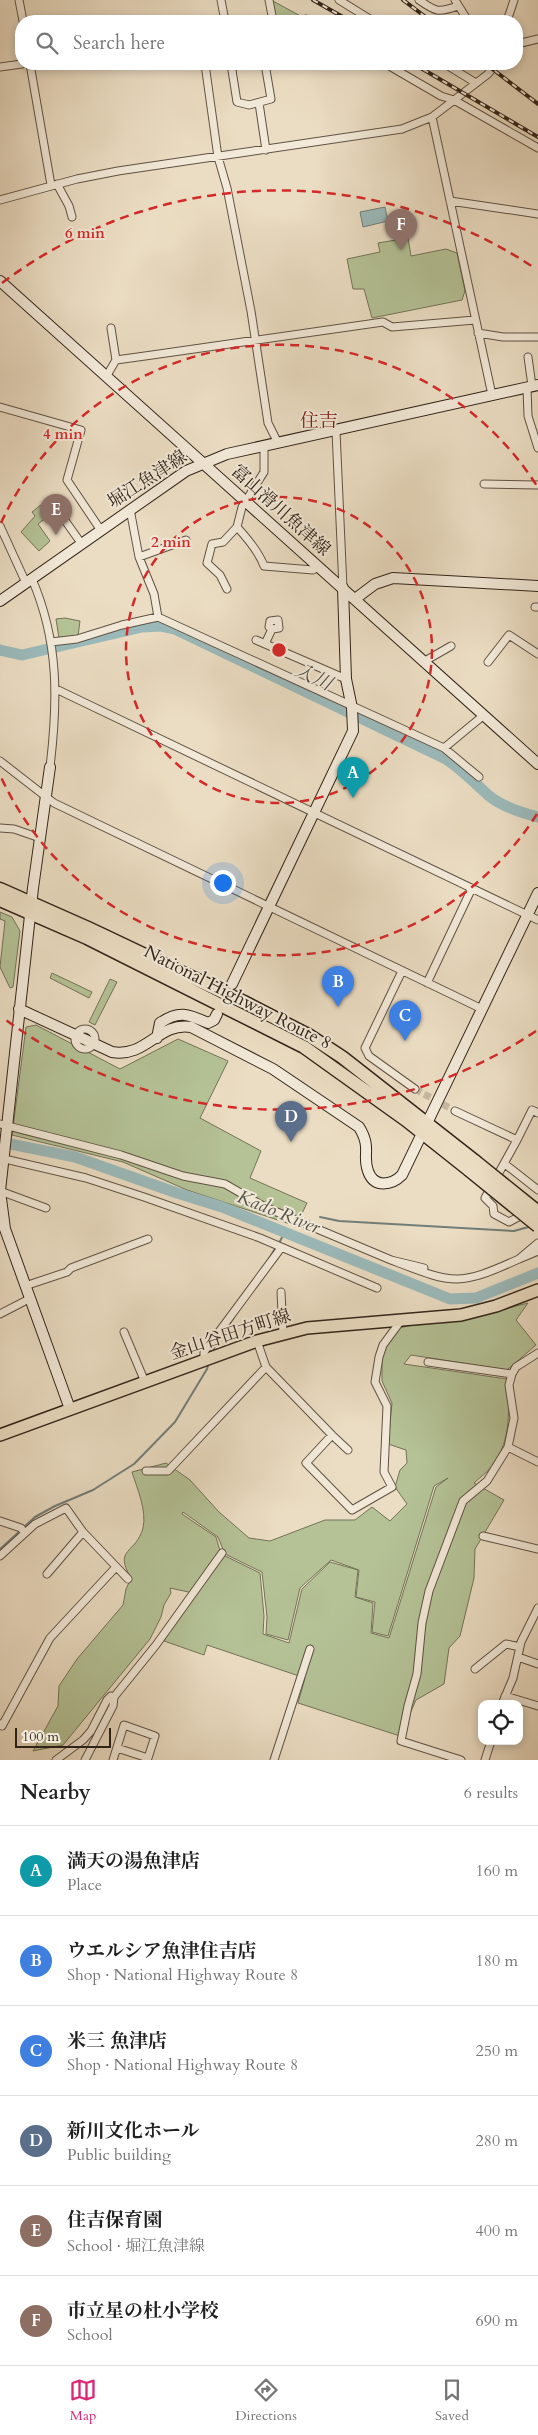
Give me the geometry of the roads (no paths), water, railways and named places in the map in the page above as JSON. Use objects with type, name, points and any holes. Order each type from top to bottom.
[{"type":"highway","name":"National Highway Route 8","points":[[0,889],[32,908],[244,1002],[294,1027],[342,1057],[425,1129],[472,1166],[538,1212]]},
{"type":"highway","name":"National Highway Route 8","points":[[0,900],[32,908]]},
{"type":"highway","name":"National Highway Route 8","points":[[472,1166],[538,1226]]},
{"type":"main road","name":"金山谷田方町線","points":[[0,1436],[208,1358],[283,1333],[308,1328],[400,1322],[476,1312],[538,1290]]},
{"type":"street","points":[[19,0],[22,15]]},
{"type":"street","points":[[221,0],[223,15]]},
{"type":"street","points":[[269,0],[272,15]]},
{"type":"street","points":[[339,0],[363,15]]},
{"type":"street","points":[[419,0],[440,12],[457,3],[464,15]]},
{"type":"street","points":[[509,15],[514,0]]},
{"type":"street","points":[[523,43],[537,41]]},
{"type":"street","points":[[0,67],[15,65]]},
{"type":"street","points":[[31,70],[54,185],[70,206],[72,217]]},
{"type":"street","points":[[206,70],[218,157],[228,188],[268,423],[278,443]]},
{"type":"street","points":[[232,70],[237,102],[249,105],[259,104],[271,99],[266,70]]},
{"type":"street","points":[[396,70],[441,96],[454,100],[538,148]]},
{"type":"street","points":[[455,70],[476,83]]},
{"type":"street","points":[[0,200],[54,185],[118,171],[402,129],[432,117],[490,70]]},
{"type":"street","points":[[259,104],[266,150]]},
{"type":"street","points":[[432,117],[492,395]]},
{"type":"street","points":[[450,201],[538,214]]},
{"type":"street","name":"富山滑川魚津線","points":[[0,281],[538,764]]},
{"type":"street","points":[[116,360],[383,322],[392,327],[475,320]]},
{"type":"street","points":[[106,377],[116,360],[111,328]]},
{"type":"street","points":[[478,333],[538,337]]},
{"type":"street","points":[[528,357],[532,386],[528,416],[538,448]]},
{"type":"street","name":"堀江魚津線","points":[[0,601],[100,529],[186,471],[204,463],[227,454],[532,386]]},
{"type":"street","points":[[0,407],[82,430],[67,480],[100,529]]},
{"type":"street","points":[[232,984],[268,906],[349,743],[354,722],[346,679],[336,430]]},
{"type":"street","points":[[227,589],[220,575],[207,563],[212,544],[223,542],[237,527],[242,508],[264,472],[264,446]]},
{"type":"street","points":[[484,484],[538,486]]},
{"type":"street","points":[[130,509],[140,557],[154,594],[158,617]]},
{"type":"street","points":[[59,512],[81,543]]},
{"type":"street","points":[[0,526],[45,609],[56,688],[56,713],[50,766],[3,1125],[0,1191],[5,1228],[70,1409]]},
{"type":"street","points":[[237,527],[252,548],[260,554],[264,566],[313,570],[319,566]]},
{"type":"street","points":[[140,557],[186,540]]},
{"type":"street","points":[[355,599],[375,584],[393,578],[538,586]]},
{"type":"street","points":[[51,642],[77,639],[122,625],[158,617],[444,748],[479,777]]},
{"type":"street","points":[[266,644],[272,629]]},
{"type":"street","points":[[488,662],[508,635],[538,654]]},
{"type":"street","points":[[256,640],[346,679]]},
{"type":"street","points":[[425,661],[451,646]]},
{"type":"street","points":[[56,688],[538,920]]},
{"type":"street","points":[[444,748],[484,715]]},
{"type":"street","points":[[0,761],[46,797],[427,984],[482,1009]]},
{"type":"street","points":[[0,828],[14,829],[40,838]]},
{"type":"street","points":[[427,984],[472,888]]},
{"type":"street","points":[[19,1009],[95,1044],[123,1054],[131,1053],[175,1027],[191,1027],[273,1069],[359,1127],[365,1137],[368,1148],[367,1170],[371,1178],[379,1183],[388,1184],[395,1182],[402,1175],[538,893]]},
{"type":"street","points":[[402,971],[365,1048],[369,1056],[415,1088]]},
{"type":"street","points":[[157,1038],[160,1023],[171,1016],[190,1015],[208,1022],[214,1020],[217,1014]]},
{"type":"street","points":[[538,1113],[532,1110],[505,1164],[485,1198],[493,1206],[494,1214],[509,1222],[538,1206]]},
{"type":"street","points":[[455,1111],[517,1140]]},
{"type":"street","points":[[3,1125],[121,1155],[183,1176],[225,1184],[265,1207],[440,1279],[462,1281],[478,1277],[538,1251]]},
{"type":"street","points":[[2,1158],[95,1180],[260,1238],[377,1288]]},
{"type":"street","points":[[505,1164],[538,1190]]},
{"type":"street","points":[[0,1191],[46,1208]]},
{"type":"street","points":[[25,1286],[67,1272],[71,1268],[148,1239]]},
{"type":"street","points":[[519,1259],[538,1243]]},
{"type":"street","points":[[208,1358],[204,1352],[281,1248]]},
{"type":"street","points":[[391,1260],[424,1268]]},
{"type":"street","points":[[281,1292],[283,1333]]},
{"type":"street","points":[[0,1314],[29,1299]]},
{"type":"street","points":[[332,1435],[306,1463],[352,1510],[392,1487],[384,1472],[387,1406],[375,1382],[378,1357],[383,1345],[400,1322]]},
{"type":"street","points":[[124,1332],[145,1382]]},
{"type":"street","points":[[257,1341],[266,1368],[348,1450]]},
{"type":"street","points":[[461,1760],[401,1741],[417,1674],[422,1622],[432,1582],[464,1501],[487,1481],[508,1447],[514,1418],[509,1385],[512,1374],[516,1367],[538,1353]]},
{"type":"street","points":[[428,1362],[512,1374]]},
{"type":"street","points":[[146,1471],[168,1471],[266,1368]]},
{"type":"street","points":[[508,1447],[538,1462]]},
{"type":"street","points":[[0,1556],[35,1524],[66,1508],[83,1532],[128,1579]]},
{"type":"street","points":[[0,1521],[21,1528],[25,1532]]},
{"type":"street","points":[[47,1574],[83,1532]]},
{"type":"street","points":[[483,1536],[538,1549]]},
{"type":"street","points":[[85,1760],[113,1706],[114,1697],[156,1645],[222,1553]]},
{"type":"street","points":[[1,1726],[50,1638],[116,1567]]},
{"type":"street","points":[[504,1700],[520,1647],[538,1608]]},
{"type":"street","points":[[474,1669],[506,1644],[520,1647]]},
{"type":"street","points":[[274,1760],[310,1650]]},
{"type":"street","points":[[518,1657],[538,1664]]},
{"type":"street","points":[[56,1760],[83,1740],[107,1700],[111,1696],[114,1697]]},
{"type":"street","points":[[505,1696],[538,1706]]},
{"type":"street","points":[[113,1760],[124,1725],[155,1736],[148,1758],[117,1748]]},
{"type":"street","points":[[485,1760],[490,1745]]},
{"type":"water","points":[[385,207],[388,221],[363,227],[360,212]]},
{"type":"waterway","name":"入川","points":[[0,650],[22,655],[142,627],[161,626],[175,629],[446,759],[499,803],[538,817]]},
{"type":"waterway","name":"Kado River","points":[[0,1142],[75,1157],[222,1207],[450,1299],[476,1298],[538,1273]]},
{"type":"waterway","points":[[320,1217],[339,1221],[514,1231],[532,1226]]},
{"type":"waterway","points":[[279,1243],[285,1232]]},
{"type":"waterway","points":[[267,1262],[276,1247]]},
{"type":"waterway","points":[[211,1353],[238,1311]]},
{"type":"waterway","points":[[24,1527],[35,1517],[55,1506],[93,1490],[134,1464],[175,1422],[207,1369],[209,1362]]},
{"type":"waterway","points":[[0,1549],[20,1531]]},
{"type":"tunnel","points":[[415,1089],[455,1111]]},
{"type":"railway","points":[[313,0],[339,15]]},
{"type":"railway","points":[[403,0],[423,15]]},
{"type":"railway","points":[[424,70],[538,137]]},
{"type":"railway","points":[[494,70],[538,104]]},
{"type":"place","name":"市立星の杜小学校","points":[[401,250]]},
{"type":"place","name":"住吉保育園","points":[[56,535]]},
{"type":"place","name":"満天の湯魚津店","points":[[353,798]]},
{"type":"place","name":"ウエルシア魚津住吉店","points":[[338,1007]]},
{"type":"place","name":"米三 魚津店","points":[[405,1041]]},
{"type":"place","name":"新川文化ホール","points":[[291,1142]]},
{"type":"district","name":"住吉","points":[[319,420]]}]
